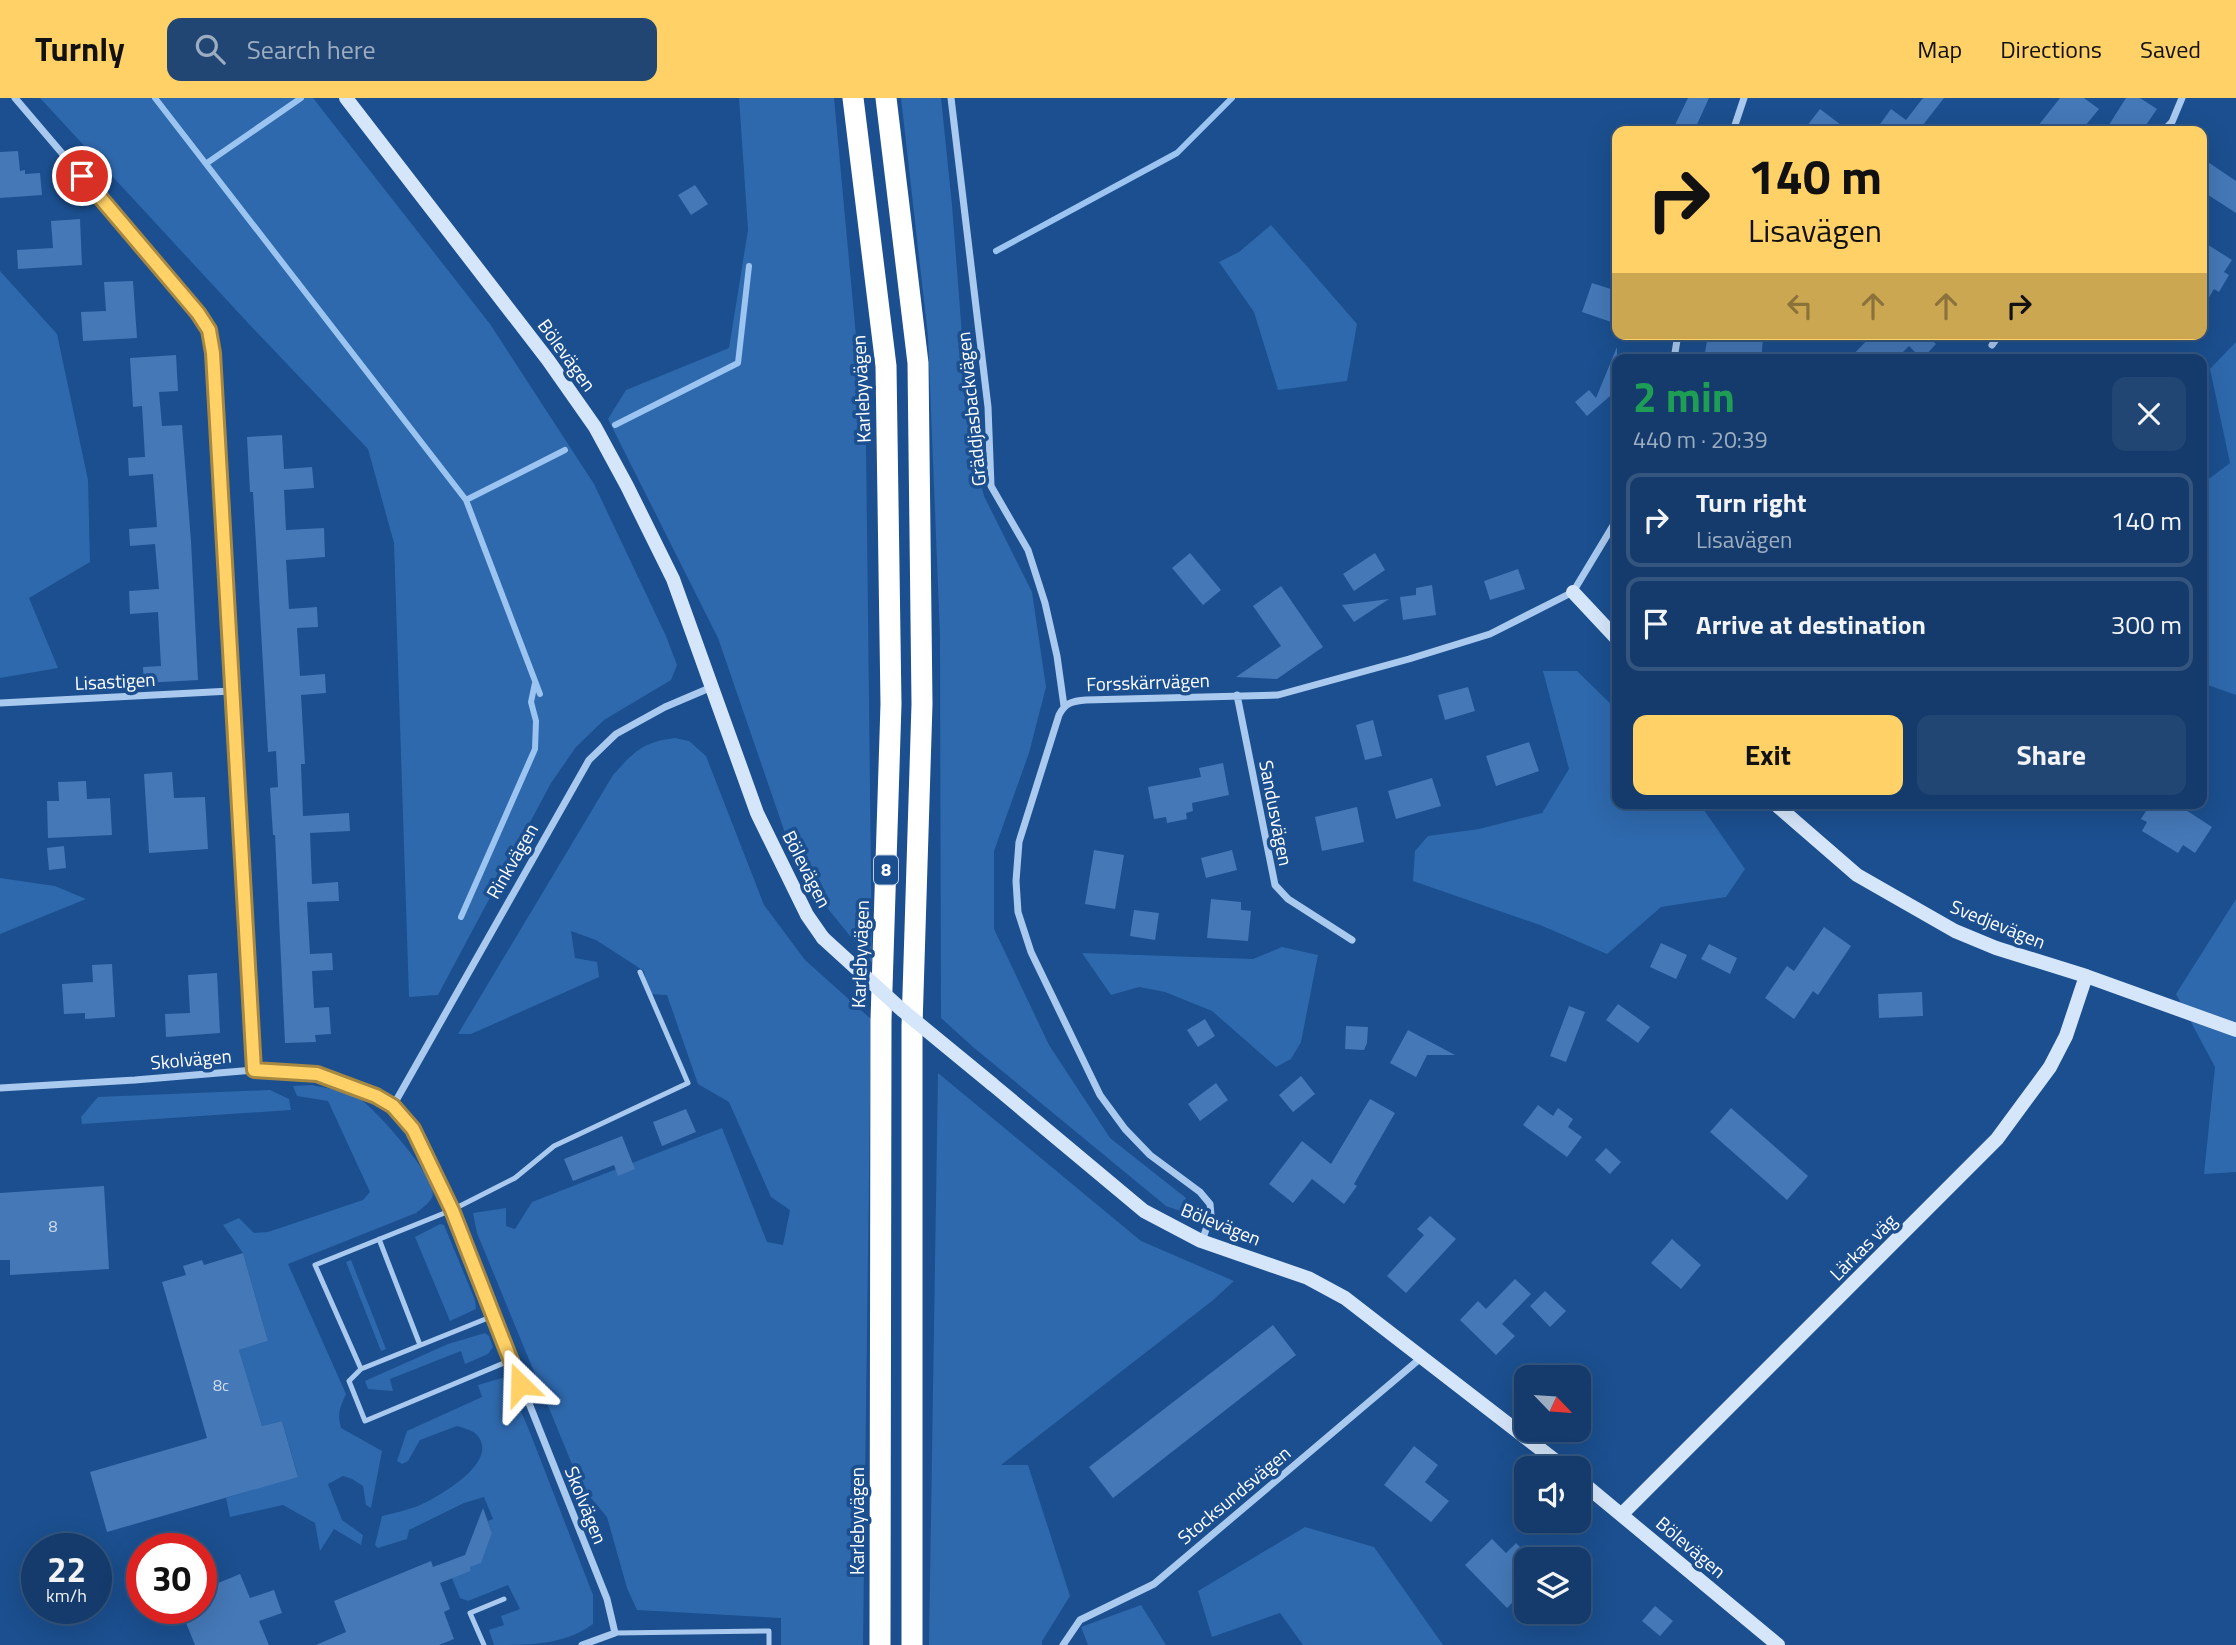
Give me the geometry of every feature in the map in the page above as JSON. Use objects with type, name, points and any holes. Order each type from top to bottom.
[{"type":"highway","name":"Karlebyvägen","points":[[853,98],[886,366],[891,704],[881,1020],[880,1645]]},
{"type":"highway","name":"8","points":[[886,98],[918,363],[922,704],[912,1026],[912,1645]]},
{"type":"main road","name":"Bölevägen","points":[[346,98],[548,360],[595,427],[673,579],[757,813],[792,887],[823,937],[902,1010],[1144,1211],[1201,1241],[1308,1278],[1345,1298],[1550,1456]]},
{"type":"main road","points":[[1573,592],[1612,634]]},
{"type":"main road","name":"Svedjevägen","points":[[1781,809],[1857,875],[1955,931],[1996,948],[2087,976],[2236,1030]]},
{"type":"main road","name":"Lärkas väg","points":[[1622,1514],[1997,1139],[2050,1068],[2067,1036],[2087,976]]},
{"type":"main road","name":"Bölevägen","points":[[1591,1489],[1778,1645]]},
{"type":"street","points":[[15,98],[198,313],[209,330],[213,353],[254,1070]]},
{"type":"street","name":"Gräddjasbackvägen","points":[[951,98],[988,407],[991,486],[1028,550],[1051,629],[1064,706]]},
{"type":"street","points":[[1735,126],[1744,98]]},
{"type":"street","points":[[2168,126],[2182,98]]},
{"type":"street","points":[[1992,345],[1996,340]]},
{"type":"street","points":[[1573,592],[1612,527]]},
{"type":"street","name":"Forsskärrvägen","points":[[1201,1241],[1212,1215],[1210,1204],[1199,1192],[1150,1155],[1125,1129],[1100,1095],[1031,953],[1018,912],[1016,880],[1019,842],[1064,706],[1086,699],[1279,695],[1490,634],[1573,592]]},
{"type":"street","name":"Rinkvägen","points":[[393,1106],[589,760],[616,734],[665,707],[713,687]]},
{"type":"street","name":"Lisastigen","points":[[0,703],[231,691]]},
{"type":"street","name":"Sandusvägen","points":[[1237,695],[1275,885],[1288,900],[1352,940]]},
{"type":"street","name":"Skolvägen","points":[[0,1087],[254,1070],[317,1074],[376,1096],[393,1106],[413,1129],[452,1210],[607,1599],[615,1633]]},
{"type":"street","name":"Stocksundsvägen","points":[[1063,1645],[1080,1620],[1154,1584],[1422,1357]]},
{"type":"street","points":[[582,1645],[615,1633]]},
{"type":"lane","points":[[361,1369],[315,1265],[452,1210],[515,1178],[554,1146],[688,1083],[640,972]]},
{"type":"lane","points":[[379,1239],[420,1345]]},
{"type":"lane","points":[[493,1316],[361,1369],[349,1381],[365,1421],[510,1360]]},
{"type":"lane","points":[[484,1645],[470,1613],[504,1599]]},
{"type":"lane","points":[[615,1633],[769,1630],[769,1645]]},
{"type":"shaded area","points":[[40,98],[313,98],[490,324],[594,484],[666,636],[677,665],[671,680],[604,720],[576,747],[551,783],[438,995],[409,997],[394,543],[368,449]]},
{"type":"shaded area","points":[[739,98],[834,98],[866,444],[872,963],[824,904],[794,859],[718,638],[608,419],[626,390],[729,348],[748,230]]},
{"type":"shaded area","points":[[901,98],[941,98],[970,439],[984,496],[1032,592],[1046,687],[1029,753],[994,851],[994,929],[1049,1045],[1110,1138],[1186,1198],[1180,1211],[1166,1206],[941,1018],[940,636],[928,336]]},
{"type":"shaded area","points":[[1271,225],[1357,324],[1347,381],[1278,390],[1254,312],[1219,262],[1239,252]]},
{"type":"shaded area","points":[[0,271],[57,334],[88,480],[90,562],[29,598],[58,668],[0,678]]},
{"type":"shaded area","points":[[2236,342],[2236,695],[2207,685],[2207,480],[2230,463],[2210,369]]},
{"type":"shaded area","points":[[1543,671],[1577,671],[1612,705],[1612,809],[1703,809],[1745,869],[1726,897],[1661,907],[1607,954],[1540,925],[1413,881],[1415,851],[1428,836],[1479,829],[1542,813],[1569,769]]},
{"type":"shaded area","points":[[675,738],[689,741],[706,756],[764,905],[805,960],[871,1019],[863,1645],[781,1645],[781,1618],[637,1610],[627,1588],[607,1517],[581,1486],[477,1233],[473,1213],[506,1208],[506,1226],[515,1229],[532,1202],[722,1128],[767,1242],[783,1245],[790,1210],[771,1197],[729,1102],[698,1084],[667,995],[647,994],[644,971],[596,940],[571,931],[575,958],[597,962],[599,977],[471,1034],[458,1034],[613,775],[639,749],[654,742]]},
{"type":"shaded area","points":[[0,878],[55,886],[86,899],[0,934]]},
{"type":"shaded area","points":[[2236,899],[2236,1172],[2204,1174],[2215,1067],[2176,994]]},
{"type":"shaded area","points":[[1282,947],[1318,955],[1301,1042],[1291,1059],[1276,1067],[1212,1011],[1165,992],[1139,987],[1111,995],[1082,953],[1253,959]]},
{"type":"shaded area","points":[[938,1073],[1141,1241],[1234,1281],[1001,1465],[1028,1465],[1070,1596],[1042,1645],[929,1645]]},
{"type":"shaded area","points":[[312,1085],[350,1093],[367,1105],[413,1157],[430,1183],[433,1193],[429,1202],[416,1213],[288,1264],[346,1394],[340,1411],[341,1428],[382,1451],[371,1508],[366,1505],[363,1486],[352,1479],[343,1476],[328,1484],[342,1520],[363,1535],[361,1545],[334,1529],[320,1551],[315,1523],[283,1505],[230,1517],[226,1498],[298,1476],[282,1421],[262,1426],[239,1350],[268,1341],[243,1253],[223,1225],[239,1218],[254,1233],[268,1232],[363,1200],[370,1192],[328,1101],[297,1096],[293,1086]]},
{"type":"shaded area","points":[[270,1090],[289,1099],[291,1110],[82,1124],[81,1117],[98,1097]]},
{"type":"shaded area","points":[[440,1224],[444,1225],[475,1300],[476,1309],[450,1321],[415,1237]]},
{"type":"shaded area","points":[[351,1260],[386,1349],[381,1351],[346,1262]]},
{"type":"shaded area","points":[[485,1333],[493,1347],[488,1354],[465,1364],[461,1351],[390,1379],[393,1391],[368,1389],[365,1381],[448,1344]]},
{"type":"shaded area","points":[[502,1378],[508,1381],[529,1430],[593,1595],[593,1624],[559,1640],[494,1645],[489,1630],[504,1625],[501,1616],[520,1609],[508,1585],[468,1601],[460,1598],[452,1578],[471,1571],[470,1567],[481,1562],[492,1533],[488,1521],[493,1519],[484,1497],[464,1503],[409,1530],[407,1539],[378,1548],[375,1545],[382,1516],[418,1506],[439,1495],[464,1478],[481,1456],[482,1445],[477,1435],[457,1426],[420,1440],[408,1461],[402,1464],[397,1461],[407,1431],[482,1397],[478,1385]]},
{"type":"shaded area","points":[[1305,1527],[1374,1547],[1443,1645],[1303,1645],[1280,1613],[1212,1637],[1198,1591]]},
{"type":"shaded area","points":[[1141,1605],[1166,1645],[1088,1645],[1081,1627]]},
{"type":"building","points":[[1688,98],[1709,98],[1696,126],[1674,126]]},
{"type":"building","points":[[1923,98],[1944,98],[1922,126],[1879,126],[1891,109],[1906,120]]},
{"type":"building","points":[[2060,98],[2084,98],[2099,109],[2085,126],[2038,126]]},
{"type":"building","points":[[2126,98],[2140,98],[2157,109],[2145,126],[2108,126]]},
{"type":"building","points":[[1820,109],[1842,126],[1807,126]]},
{"type":"building","points":[[18,151],[20,171],[25,170],[25,174],[40,173],[42,195],[0,198],[0,152]]},
{"type":"building","points":[[2207,161],[2236,181],[2236,213],[2207,194]]},
{"type":"building","points":[[695,185],[708,204],[691,215],[678,195]]},
{"type":"building","points":[[80,219],[82,265],[18,269],[17,250],[53,248],[51,221]]},
{"type":"building","points":[[2207,244],[2232,260],[2224,272],[2229,275],[2219,292],[2214,289],[2207,301]]},
{"type":"building","points":[[133,281],[137,338],[83,341],[81,312],[106,311],[104,282]]},
{"type":"building","points":[[1592,283],[1612,289],[1612,322],[1582,312]]},
{"type":"building","points":[[1707,340],[1763,340],[1762,354],[1705,354]]},
{"type":"building","points":[[1867,340],[1932,340],[1936,344],[1927,354],[1917,354],[1909,346],[1901,354],[1854,354]]},
{"type":"building","points":[[176,355],[178,391],[159,392],[162,426],[182,425],[198,680],[144,683],[143,667],[161,666],[158,612],[130,614],[129,591],[159,589],[155,544],[130,546],[129,529],[157,527],[153,474],[129,476],[128,458],[145,457],[142,406],[133,407],[130,358]]},
{"type":"building","points":[[1612,359],[1612,394],[1587,416],[1575,402],[1589,390],[1596,398]]},
{"type":"building","points":[[282,435],[284,469],[312,467],[314,488],[284,490],[286,530],[324,528],[325,557],[286,560],[289,609],[317,607],[318,627],[297,628],[300,676],[325,674],[326,693],[301,695],[305,764],[301,764],[303,816],[349,813],[350,831],[310,833],[312,884],[338,882],[339,901],[307,902],[310,954],[332,953],[333,970],[312,971],[314,1008],[329,1007],[331,1034],[315,1035],[316,1042],[285,1043],[275,835],[270,788],[278,787],[276,751],[268,752],[253,492],[250,492],[247,437]]},
{"type":"building","points":[[1190,553],[1221,590],[1203,605],[1172,568]]},
{"type":"building","points":[[1375,553],[1385,570],[1354,591],[1343,574]]},
{"type":"building","points":[[1518,569],[1525,589],[1490,600],[1484,581]]},
{"type":"building","points":[[1432,585],[1436,615],[1403,620],[1400,597],[1416,595],[1416,588]]},
{"type":"building","points":[[1281,586],[1323,647],[1277,679],[1236,677],[1281,646],[1253,606]]},
{"type":"building","points":[[1389,599],[1354,622],[1342,605]]},
{"type":"building","points":[[1468,687],[1475,711],[1445,720],[1438,695]]},
{"type":"building","points":[[1373,720],[1382,756],[1365,760],[1356,725]]},
{"type":"building","points":[[1529,742],[1539,771],[1496,786],[1486,756]]},
{"type":"building","points":[[1223,763],[1229,795],[1192,803],[1193,811],[1186,813],[1187,819],[1167,823],[1166,817],[1154,819],[1148,787],[1201,777],[1199,768]]},
{"type":"building","points":[[172,772],[174,798],[205,797],[208,849],[149,853],[144,774]]},
{"type":"building","points":[[1432,778],[1441,806],[1396,819],[1388,791]]},
{"type":"building","points":[[86,781],[87,799],[110,798],[112,835],[48,838],[47,801],[59,801],[58,782]]},
{"type":"building","points":[[1357,807],[1364,842],[1322,851],[1315,817]]},
{"type":"building","points":[[2147,809],[2184,809],[2212,827],[2195,853],[2183,845],[2178,853],[2142,831],[2147,822],[2141,819]]},
{"type":"building","points":[[64,846],[66,868],[49,870],[47,848]]},
{"type":"building","points":[[1094,850],[1124,855],[1115,909],[1085,904]]},
{"type":"building","points":[[1232,850],[1237,870],[1206,878],[1201,858]]},
{"type":"building","points":[[1211,899],[1241,902],[1241,910],[1251,911],[1248,941],[1207,938]]},
{"type":"building","points":[[1134,910],[1159,913],[1155,940],[1130,936]]},
{"type":"building","points":[[1824,927],[1851,946],[1818,995],[1813,991],[1794,1019],[1765,998],[1787,966],[1794,971]]},
{"type":"building","points":[[1661,943],[1687,955],[1676,979],[1650,967]]},
{"type":"building","points":[[1709,944],[1737,958],[1730,974],[1701,959]]},
{"type":"building","points":[[112,964],[115,1017],[85,1019],[85,1013],[64,1014],[62,984],[93,982],[92,965]]},
{"type":"building","points":[[217,973],[220,1033],[166,1037],[165,1014],[190,1013],[188,975]]},
{"type":"building","points":[[1922,992],[1923,1016],[1879,1018],[1878,994]]},
{"type":"building","points":[[1618,1004],[1650,1027],[1638,1043],[1606,1020]]},
{"type":"building","points":[[1569,1006],[1585,1012],[1566,1062],[1550,1056]]},
{"type":"building","points":[[1205,1019],[1215,1036],[1198,1047],[1187,1030]]},
{"type":"building","points":[[1346,1026],[1368,1027],[1364,1050],[1345,1049]]},
{"type":"building","points":[[1408,1030],[1455,1055],[1427,1055],[1416,1077],[1390,1063]]},
{"type":"building","points":[[1301,1076],[1315,1094],[1293,1112],[1279,1095]]},
{"type":"building","points":[[1216,1083],[1228,1100],[1200,1121],[1188,1104]]},
{"type":"building","points":[[1370,1099],[1395,1113],[1354,1184],[1357,1186],[1344,1204],[1312,1179],[1293,1203],[1269,1184],[1302,1141],[1331,1164]]},
{"type":"building","points":[[1538,1105],[1553,1116],[1558,1108],[1573,1119],[1568,1127],[1582,1137],[1567,1157],[1523,1125]]},
{"type":"building","points":[[1731,1108],[1808,1176],[1787,1200],[1710,1132]]},
{"type":"building","points":[[686,1109],[696,1132],[662,1146],[653,1122]]},
{"type":"building","points":[[622,1136],[635,1169],[618,1176],[614,1165],[573,1181],[564,1159]]},
{"type":"building","points":[[1606,1148],[1621,1162],[1610,1174],[1595,1160]]},
{"type":"building","points":[[104,1186],[109,1269],[10,1275],[10,1260],[0,1260],[0,1193]]},
{"type":"building","points":[[1430,1216],[1456,1239],[1406,1293],[1387,1276],[1424,1235],[1417,1229]]},
{"type":"building","points":[[1672,1239],[1701,1265],[1681,1289],[1651,1263]]},
{"type":"building","points":[[243,1253],[268,1341],[239,1350],[262,1426],[282,1421],[298,1477],[107,1532],[90,1472],[207,1438],[162,1282],[186,1275],[183,1266],[202,1260],[204,1265]]},
{"type":"building","points":[[1515,1279],[1531,1294],[1502,1324],[1515,1336],[1496,1355],[1460,1320],[1478,1301],[1486,1309]]},
{"type":"building","points":[[1545,1291],[1566,1311],[1550,1327],[1530,1306]]},
{"type":"building","points":[[1273,1325],[1296,1355],[1113,1498],[1089,1467]]},
{"type":"building","points":[[1414,1446],[1438,1465],[1425,1482],[1449,1501],[1431,1522],[1384,1485]]},
{"type":"building","points":[[483,1508],[492,1533],[481,1563],[470,1567],[471,1571],[440,1583],[450,1609],[444,1612],[454,1639],[439,1645],[316,1645],[346,1632],[334,1601],[431,1561],[433,1567],[465,1555]]},
{"type":"building","points":[[1492,1539],[1506,1553],[1516,1543],[1520,1547],[1514,1547],[1514,1601],[1507,1608],[1465,1565]]},
{"type":"building","points":[[240,1574],[250,1598],[274,1590],[282,1613],[259,1621],[269,1645],[195,1645],[186,1624],[217,1624],[217,1583]]},
{"type":"building","points":[[1655,1606],[1673,1621],[1660,1636],[1642,1621]]},
{"type":"waterway","points":[[155,98],[466,500],[540,694]]},
{"type":"waterway","points":[[207,163],[301,98]]},
{"type":"waterway","points":[[996,251],[1177,153],[1232,98]]},
{"type":"waterway","points":[[615,425],[738,363],[749,266]]},
{"type":"waterway","points":[[466,500],[565,450]]},
{"type":"waterway","points":[[461,917],[535,749],[536,721],[531,702],[535,683]]},
{"type":"route","points":[[82,176],[198,313],[209,330],[213,353],[254,1070],[317,1074],[376,1096],[393,1106],[413,1129],[452,1210],[520,1384]]}]
